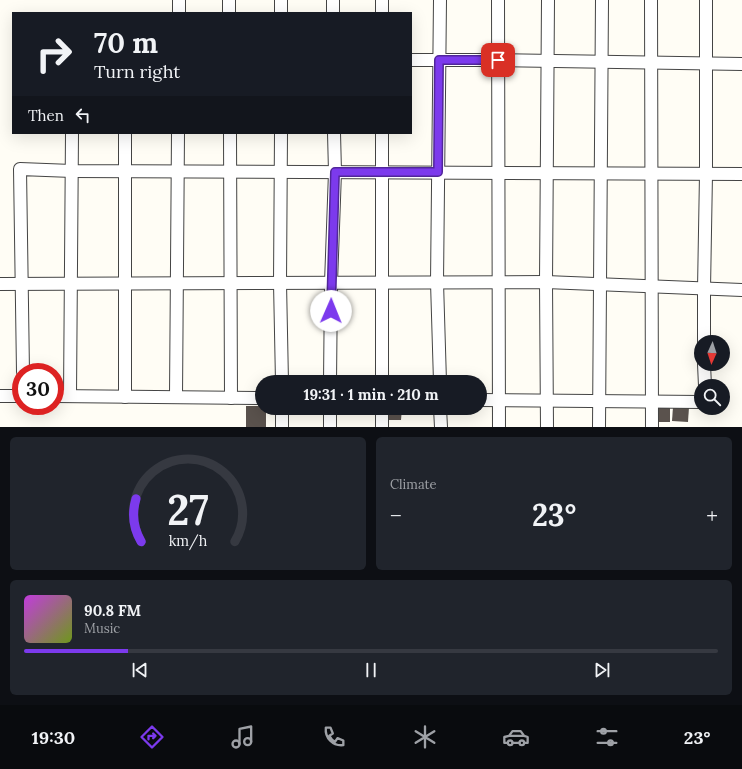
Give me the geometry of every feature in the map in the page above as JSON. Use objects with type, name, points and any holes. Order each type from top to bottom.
[{"type":"street","points":[[229,0],[229,12]]},
{"type":"street","points":[[281,0],[281,12]]},
{"type":"street","points":[[333,0],[333,12]]},
{"type":"street","points":[[382,0],[382,12]]},
{"type":"street","points":[[440,0],[437,282],[440,375]]},
{"type":"street","points":[[498,0],[499,427]]},
{"type":"street","points":[[547,427],[546,282],[548,0]]},
{"type":"street","points":[[599,427],[602,0]]},
{"type":"street","points":[[651,0],[652,427]]},
{"type":"street","points":[[704,335],[706,0]]},
{"type":"street","points":[[412,60],[742,64]]},
{"type":"street","points":[[70,396],[72,134]]},
{"type":"street","points":[[125,134],[125,397]]},
{"type":"street","points":[[176,397],[178,134]]},
{"type":"street","points":[[230,134],[231,398]]},
{"type":"street","points":[[281,134],[280,283],[282,375]]},
{"type":"street","points":[[330,375],[331,283],[335,172],[334,134]]},
{"type":"street","points":[[382,134],[382,375]]},
{"type":"street","points":[[23,363],[20,169],[124,171],[742,174]]},
{"type":"street","points":[[0,284],[546,282],[742,290]]},
{"type":"street","points":[[0,396],[12,396]]},
{"type":"street","points":[[64,396],[255,398]]},
{"type":"street","points":[[487,400],[694,402]]},
{"type":"street","points":[[282,415],[282,427]]},
{"type":"street","points":[[330,415],[330,427]]},
{"type":"street","points":[[382,415],[382,427]]},
{"type":"street","points":[[440,415],[441,427]]},
{"type":"building","points":[[246,406],[255,406],[255,415],[266,415],[266,427],[246,427]]},
{"type":"building","points":[[653,407],[670,407],[670,422],[653,422]]},
{"type":"building","points":[[673,407],[689,407],[688,422],[672,421]]},
{"type":"building","points":[[388,415],[401,415],[401,420],[388,420]]},
{"type":"route","points":[[331,311],[335,172],[438,172],[439,60],[498,60]]}]
